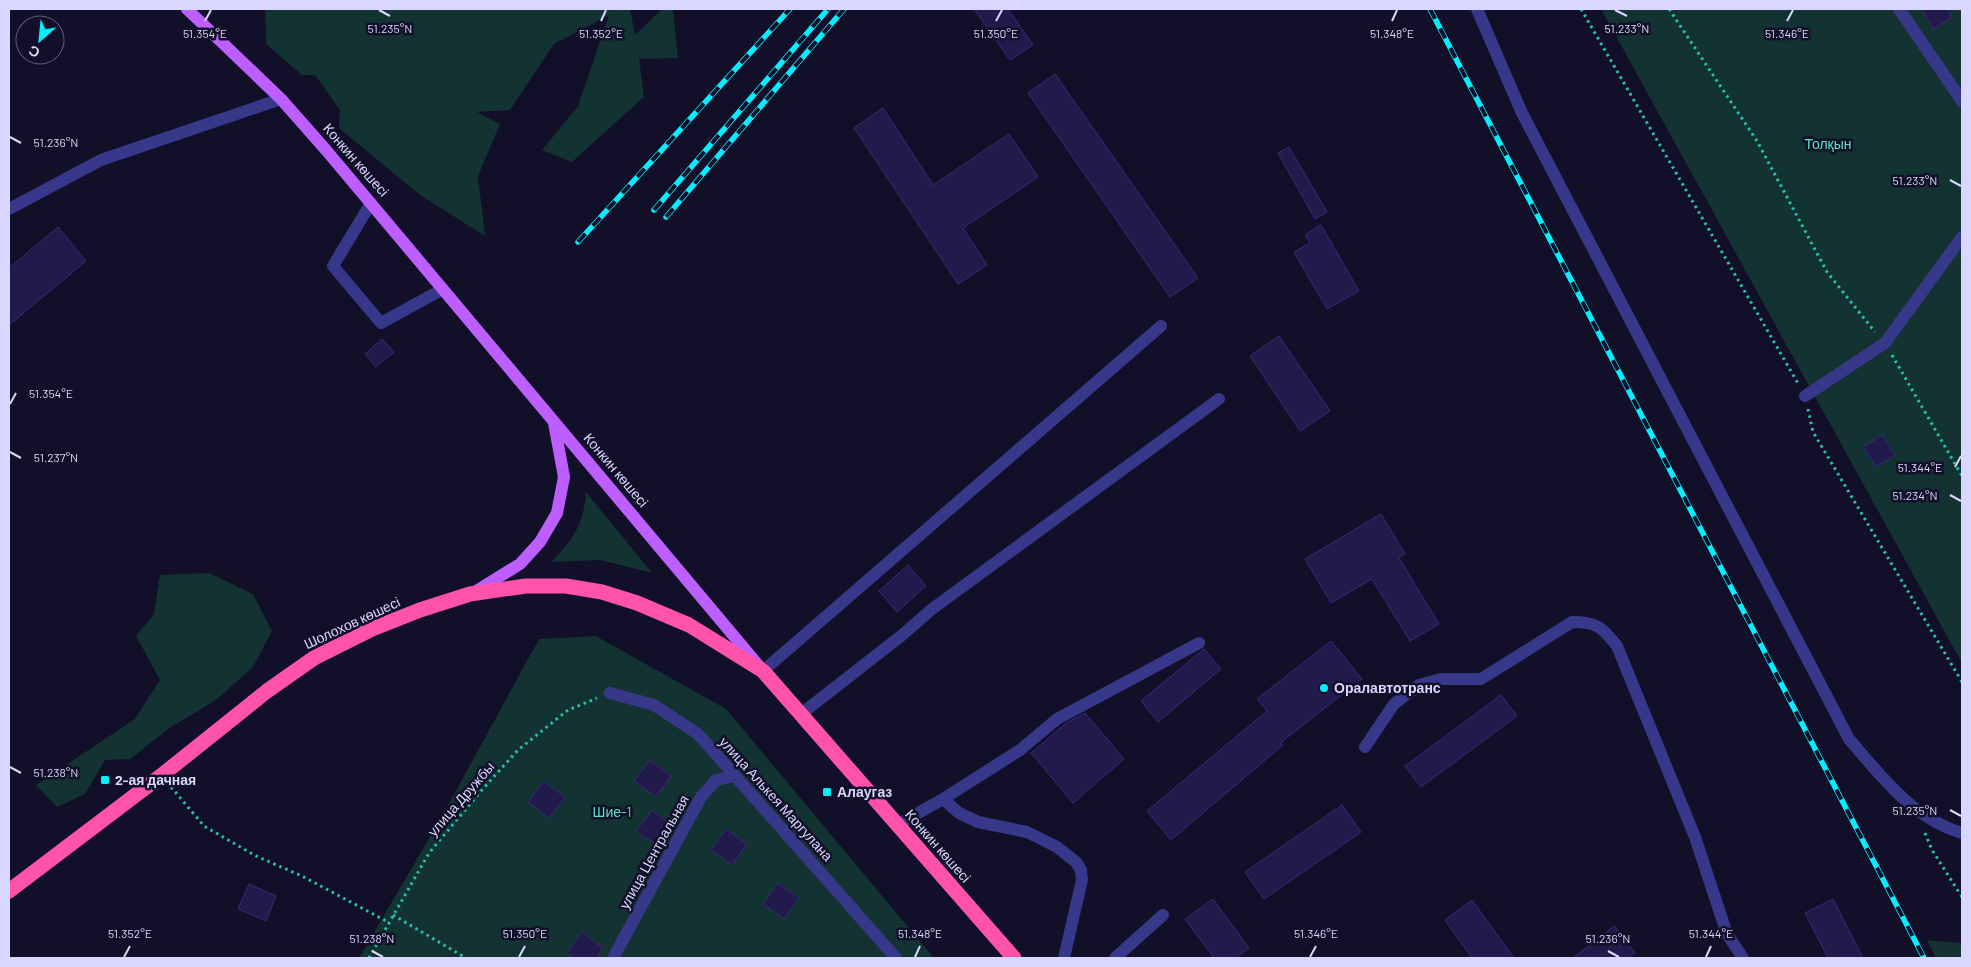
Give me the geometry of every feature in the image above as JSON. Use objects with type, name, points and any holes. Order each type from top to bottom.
[{"type":"highway","name":"Шолохов көшесі","points":[[9,891],[162,776],[267,691],[314,658],[372,630],[420,610],[470,594],[526,586],[566,586],[602,592],[637,603],[689,625],[763,671]]},
{"type":"highway","name":"Конкин көшесі","points":[[763,671],[1014,958]]},
{"type":"main road","name":"Конкин көшесі","points":[[187,9],[281,99],[554,420],[763,671]]},
{"type":"main road","points":[[470,594],[520,564],[540,542],[557,512],[564,476],[554,420]]},
{"type":"street","points":[[1476,9],[1522,113],[1849,739],[1882,777],[1916,811],[1944,828],[1962,833]]},
{"type":"street","points":[[1899,9],[1962,101]]},
{"type":"street","points":[[9,209],[101,160],[281,99]]},
{"type":"street","points":[[371,203],[333,266],[381,324],[443,289]]},
{"type":"street","points":[[1805,396],[1885,344],[1962,237]]},
{"type":"street","points":[[763,671],[1161,326]]},
{"type":"street","points":[[801,714],[901,636],[932,609],[1219,399]]},
{"type":"street","points":[[1365,747],[1394,704],[1419,685],[1442,679],[1481,679],[1572,622],[1589,622],[1604,631],[1617,646],[1695,837],[1727,934],[1743,958]]},
{"type":"street","points":[[897,825],[943,799],[1020,750],[1057,719],[1199,643]]},
{"type":"street","name":"улица Алькея Маргулана","points":[[610,694],[654,705],[698,734],[896,958]]},
{"type":"street","name":"улица Центральная","points":[[613,958],[701,797],[716,780],[735,776]]},
{"type":"street","points":[[943,799],[959,813],[978,822],[1027,832],[1057,847],[1076,862],[1081,870],[1082,880],[1064,958]]},
{"type":"street","points":[[1115,958],[1163,915]]},
{"type":"path","points":[[1581,9],[1805,396],[1813,432],[1962,682]]},
{"type":"path","points":[[1669,9],[1757,141],[1827,272],[1885,344],[1962,476]]},
{"type":"path","name":"улица Дружбы","points":[[368,958],[429,853],[518,750],[568,710],[610,694]]},
{"type":"path","points":[[162,776],[204,826],[256,856],[302,876],[388,922]]},
{"type":"path","points":[[1916,811],[1932,850],[1962,897]]},
{"type":"path","points":[[393,915],[466,958]]},
{"type":"green space","points":[[265,9],[630,9],[635,35],[662,9],[673,9],[678,58],[639,59],[644,97],[572,162],[542,150],[578,106],[609,15],[554,44],[510,110],[477,112],[500,124],[478,176],[485,236],[420,195],[339,128],[340,110],[315,75],[302,75],[266,44]]},
{"type":"green space","name":"Толқын","points":[[1601,9],[1962,9],[1962,663]]},
{"type":"green space","points":[[586,492],[652,573],[600,560],[551,562],[576,531],[583,513]]},
{"type":"green space","points":[[209,573],[253,594],[272,631],[253,667],[216,700],[171,727],[130,759],[105,760],[85,794],[57,807],[36,785],[135,719],[160,680],[136,636],[154,614],[160,575]]},
{"type":"green space","name":"Шие-1","points":[[596,636],[726,709],[934,958],[359,958],[445,811],[539,639]]},
{"type":"green space","points":[[1927,940],[1962,943],[1962,958],[1936,958]]},
{"type":"building","points":[[974,9],[1008,9],[1033,45],[1010,60]]},
{"type":"building","points":[[1921,9],[1947,9],[1952,17],[1934,29]]},
{"type":"building","points":[[1055,74],[1198,278],[1170,297],[1028,93]]},
{"type":"building","points":[[883,108],[933,185],[1009,134],[1038,177],[963,228],[987,265],[958,284],[854,128]]},
{"type":"building","points":[[1289,147],[1327,212],[1315,219],[1278,153]]},
{"type":"building","points":[[1321,225],[1359,291],[1327,309],[1294,252],[1310,243],[1305,235]]},
{"type":"building","points":[[58,227],[86,261],[9,325],[9,268]]},
{"type":"building","points":[[1279,336],[1330,411],[1300,431],[1250,356]]},
{"type":"building","points":[[382,339],[394,352],[376,367],[365,354]]},
{"type":"building","points":[[1882,435],[1895,455],[1876,467],[1863,447]]},
{"type":"building","points":[[1381,514],[1405,554],[1399,558],[1439,624],[1410,641],[1372,579],[1331,603],[1305,559]]},
{"type":"building","points":[[908,565],[926,586],[897,612],[879,591]]},
{"type":"building","points":[[1331,641],[1362,679],[1280,743],[1283,745],[1171,840],[1147,811],[1267,711],[1257,699]]},
{"type":"building","points":[[1204,649],[1221,669],[1158,722],[1141,701]]},
{"type":"building","points":[[1501,695],[1517,716],[1421,787],[1405,766]]},
{"type":"building","points":[[1085,713],[1124,759],[1073,803],[1031,753],[1066,723]]},
{"type":"building","points":[[650,760],[671,776],[656,797],[634,781]]},
{"type":"building","points":[[543,781],[565,797],[549,818],[528,802]]},
{"type":"building","points":[[1342,805],[1361,832],[1264,899],[1245,872]]},
{"type":"building","points":[[652,810],[673,826],[658,846],[636,831]]},
{"type":"building","points":[[726,829],[747,844],[732,865],[711,850]]},
{"type":"building","points":[[778,883],[799,898],[784,919],[763,904]]},
{"type":"building","points":[[249,884],[276,896],[266,921],[238,909]]},
{"type":"building","points":[[1213,899],[1249,948],[1235,958],[1214,958],[1185,919]]},
{"type":"building","points":[[1833,899],[1863,958],[1828,958],[1805,913]]},
{"type":"building","points":[[1472,900],[1514,958],[1472,958],[1445,920]]},
{"type":"building","points":[[1614,926],[1635,953],[1628,958],[1573,958]]},
{"type":"building","points":[[582,932],[603,948],[596,958],[574,958],[567,953]]},
{"type":"railway","points":[[578,242],[790,9]]},
{"type":"railway","points":[[654,210],[828,9]]},
{"type":"railway","points":[[666,217],[844,9]]},
{"type":"railway","points":[[1430,9],[1924,958]]},
{"type":"place","name":"Оралавтотранс","points":[[1324,688]]},
{"type":"place","name":"2-ая дачная","points":[[105,780]]},
{"type":"place","name":"Алаугаз","points":[[827,792]]}]
